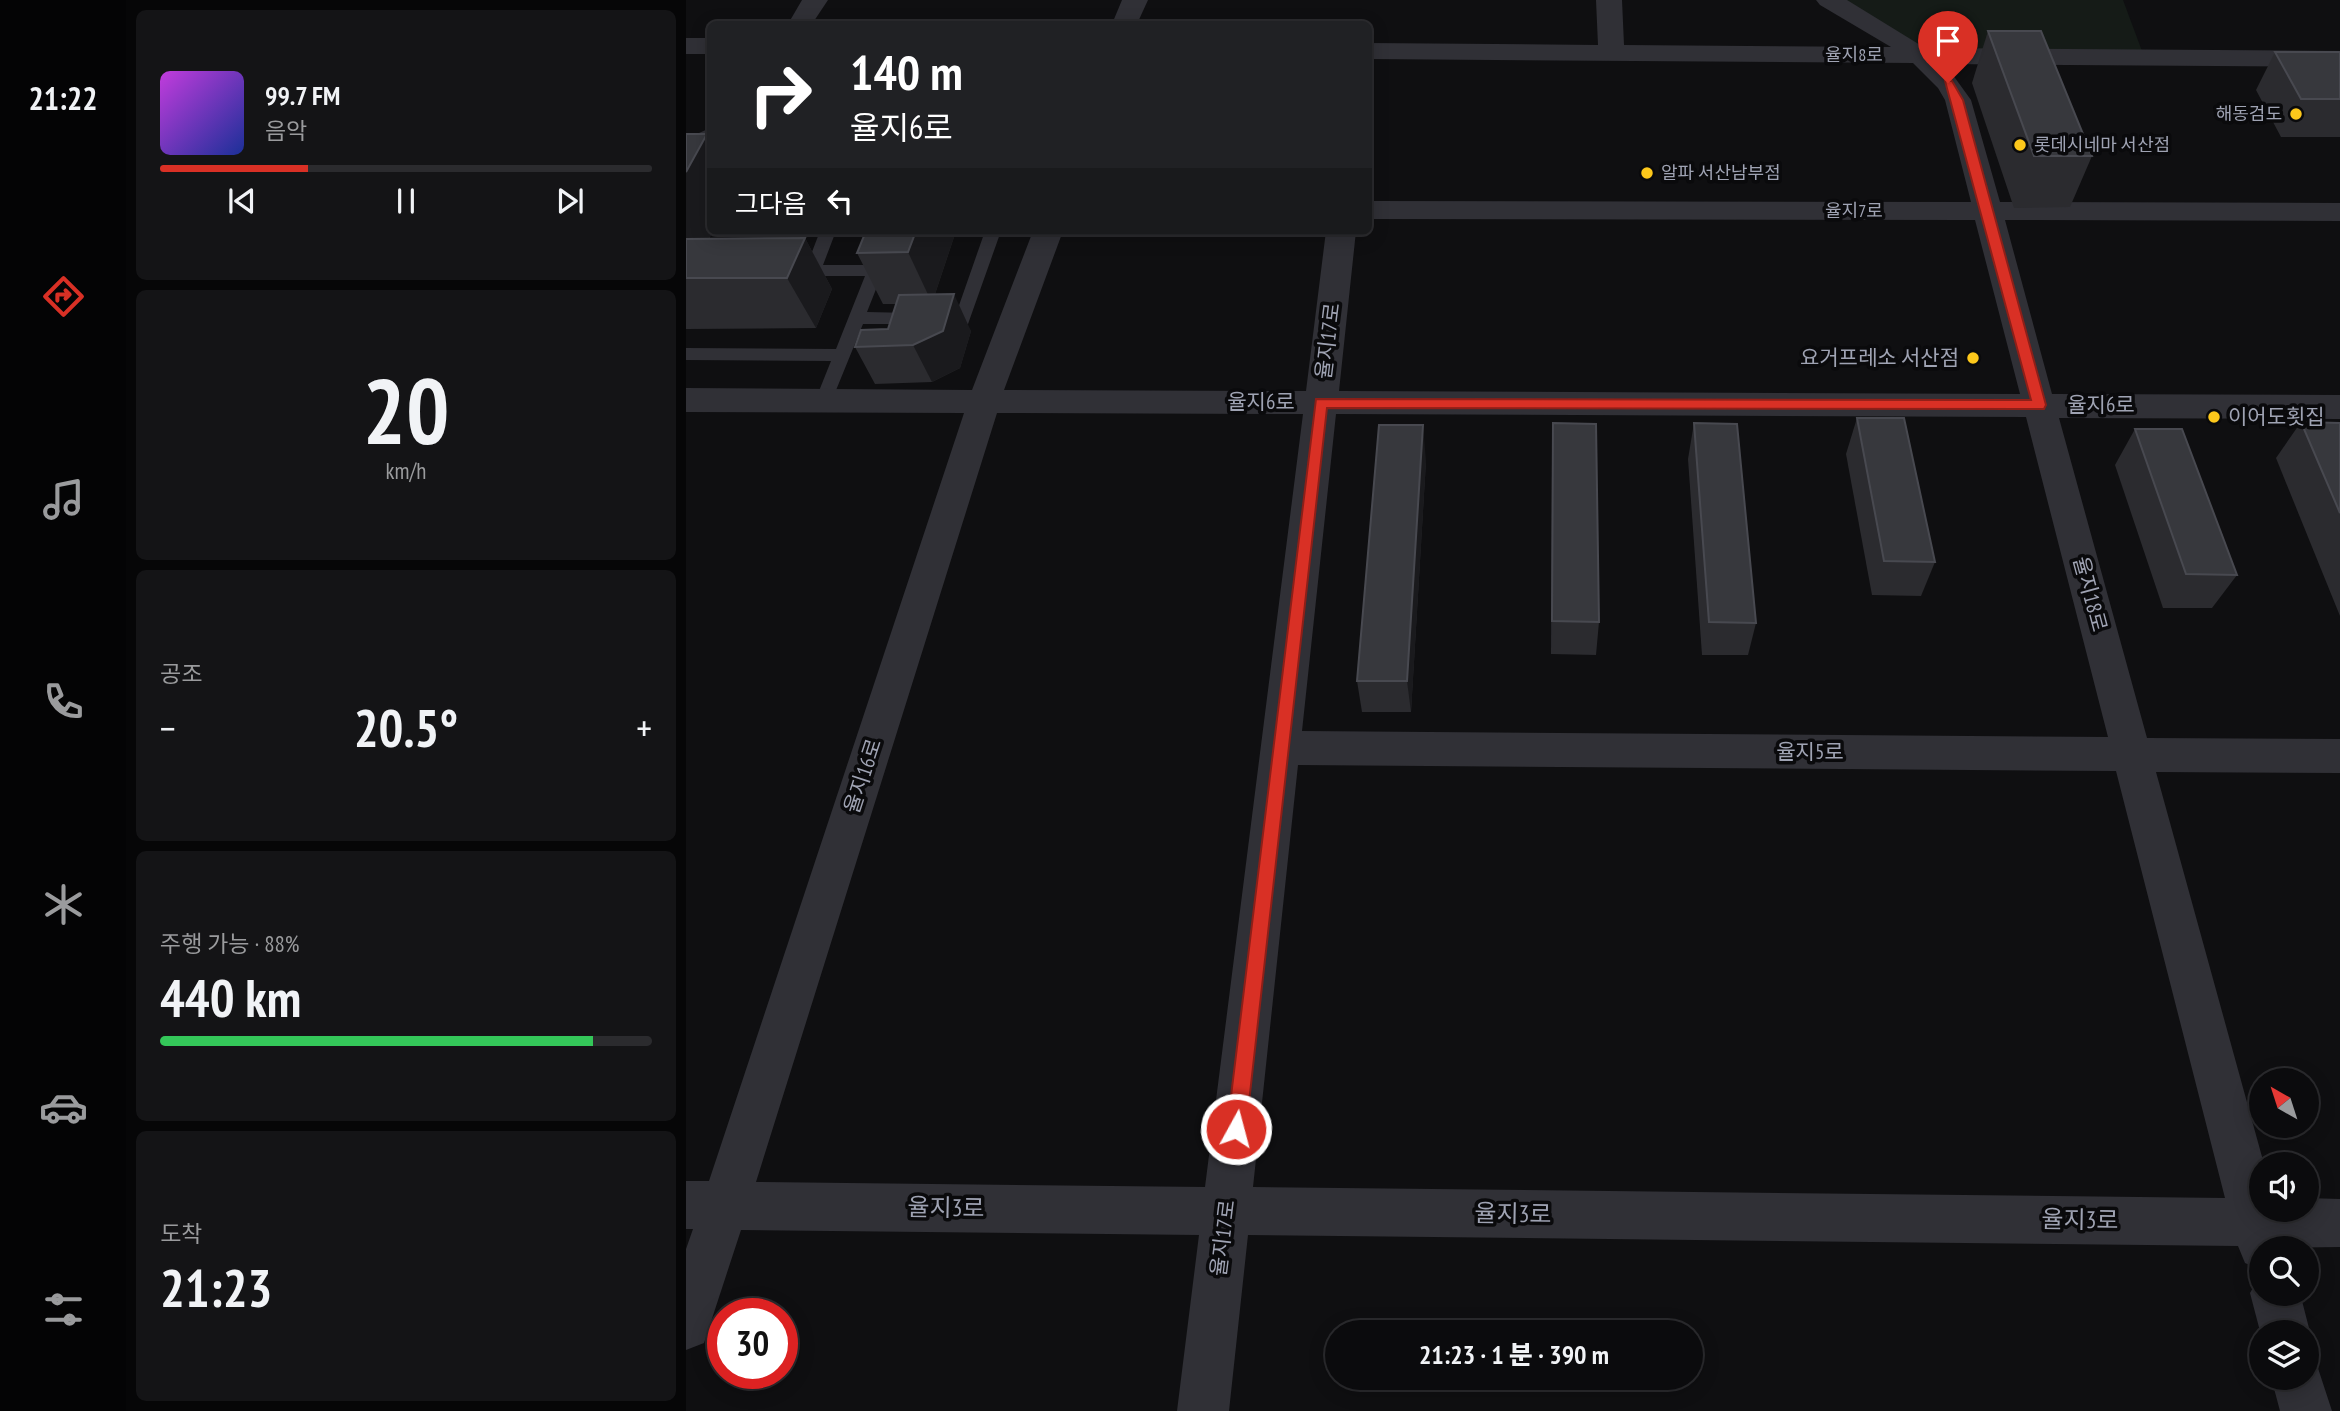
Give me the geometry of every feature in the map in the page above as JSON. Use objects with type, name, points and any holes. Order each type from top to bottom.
[{"type":"street","points":[[802,21],[814,0]]},
{"type":"street","points":[[1126,21],[1135,0]]},
{"type":"street","points":[[1609,0],[1611,53]]},
{"type":"street","name":"율지18로","points":[[1829,0],[1917,55],[1937,71],[1956,94],[2260,1235]]},
{"type":"street","points":[[686,46],[707,46]]},
{"type":"street","name":"율지8로","points":[[1372,51],[2340,59]]},
{"type":"street","name":"율지7로","points":[[1372,210],[2340,212]]},
{"type":"street","name":"율지16로","points":[[686,1325],[705,1205],[984,401],[1046,235]]},
{"type":"street","name":"율지17로","points":[[1203,1411],[1341,235]]},
{"type":"street","name":"율지6로","points":[[686,400],[2340,407]]},
{"type":"street","name":"율지5로","points":[[1280,748],[2340,756]]},
{"type":"street","name":"율지3로","points":[[705,1205],[1227,1211],[2260,1235],[2340,1223]]},
{"type":"street","points":[[2300,1390],[2306,1411]]},
{"type":"lane","points":[[686,145],[707,134]]},
{"type":"lane","points":[[813,271],[826,235]]},
{"type":"lane","points":[[824,401],[889,235]]},
{"type":"lane","points":[[857,318],[961,320],[992,235]]},
{"type":"lane","points":[[776,272],[876,270]]},
{"type":"lane","points":[[686,354],[842,355]]},
{"type":"shaded area","points":[[1842,0],[2123,0],[2142,51],[1925,53]]},
{"type":"building","points":[[1988,31],[2041,31],[2092,156],[2034,156]]},
{"type":"building","points":[[2275,52],[2340,52],[2340,99],[2301,99]]},
{"type":"building","points":[[686,134],[707,134],[686,172]]},
{"type":"building","points":[[864,235],[914,235],[908,252],[857,253]]},
{"type":"building","points":[[805,238],[787,278],[686,278],[686,239]]},
{"type":"building","points":[[954,294],[943,331],[913,345],[855,347],[861,330],[888,329],[899,295]]},
{"type":"building","points":[[1857,418],[1904,418],[1935,562],[1884,561]]},
{"type":"building","points":[[2301,422],[2340,423],[2340,513]]},
{"type":"building","points":[[1553,423],[1596,424],[1599,622],[1552,621]]},
{"type":"building","points":[[1694,423],[1737,424],[1756,623],[1709,622]]},
{"type":"building","points":[[1379,425],[1423,425],[1407,681],[1357,681]]},
{"type":"building","points":[[2135,429],[2182,429],[2237,575],[2186,574]]},
{"type":"place","name":"해동검도","points":[[2296,114]]},
{"type":"place","name":"롯데시네마 서산점","points":[[2020,145]]},
{"type":"place","name":"알파 서산남부점","points":[[1647,173]]},
{"type":"place","name":"요거프레소 서산점","points":[[1973,358]]},
{"type":"place","name":"이어도횟집","points":[[2214,417]]},
{"type":"route","points":[[1236,1129],[1321,403],[2039,405],[1958,100],[1948,83]]}]
